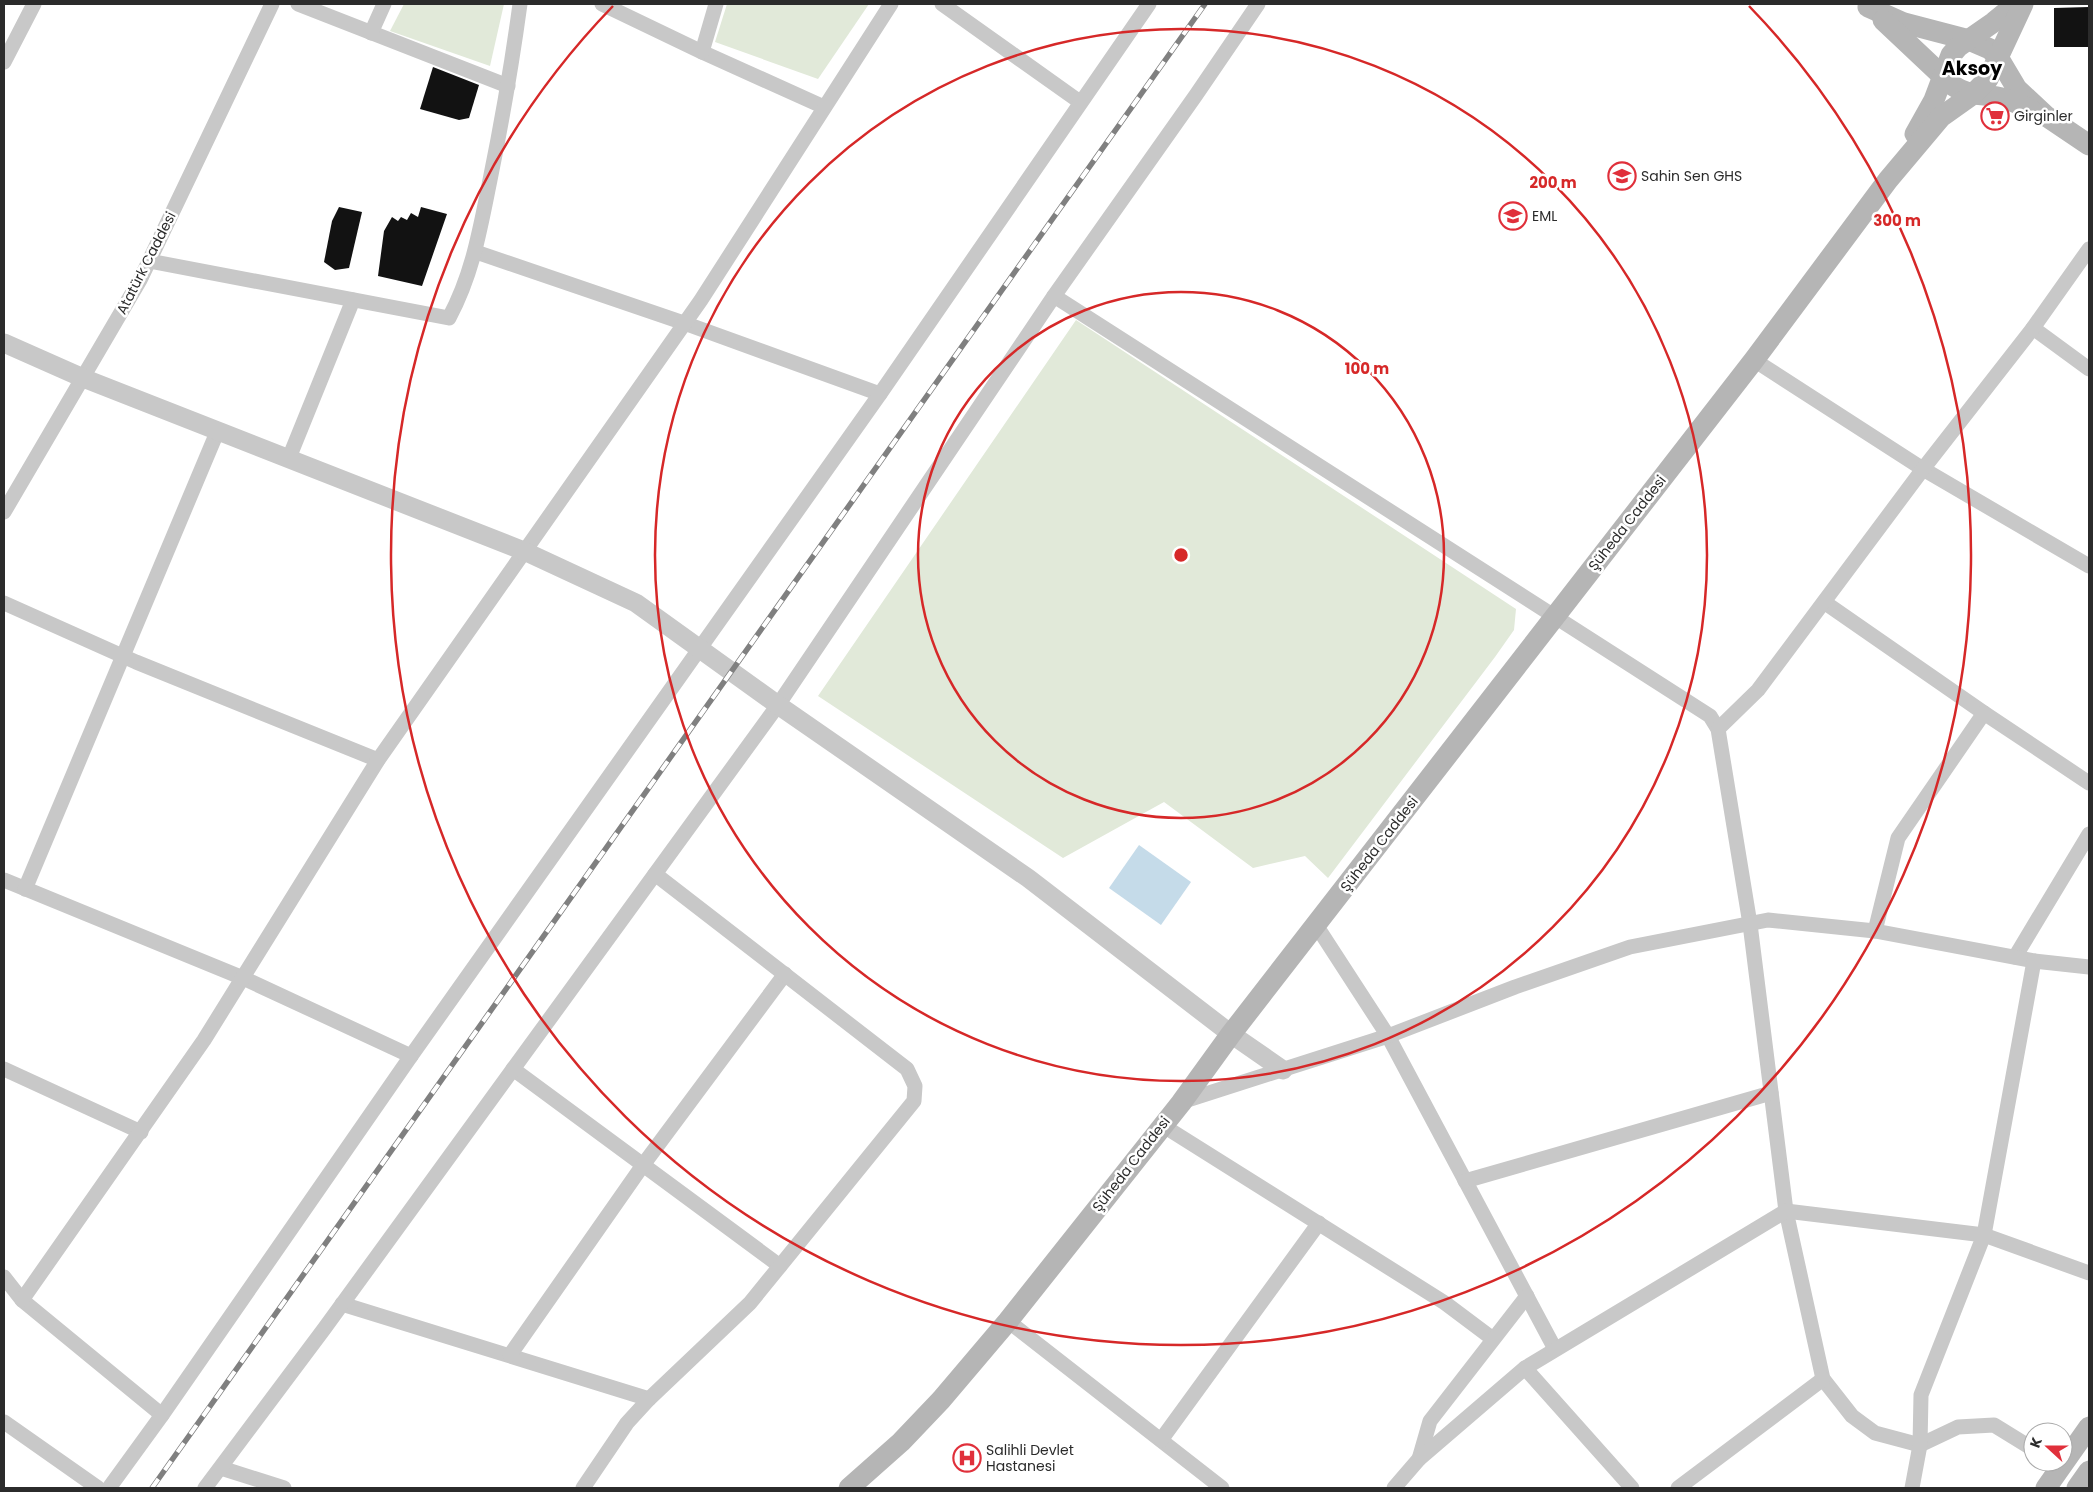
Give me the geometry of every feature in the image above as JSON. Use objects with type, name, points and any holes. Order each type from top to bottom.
[{"type":"main road","points":[[1888,180],[1922,122],[1951,56],[1958,47],[2016,4]]},
{"type":"main road","points":[[1888,180],[1941,118],[1972,95],[1988,79],[2023,4]]},
{"type":"main road","points":[[1866,5],[1904,23],[1969,40],[1990,49],[1998,57],[2017,89],[2046,116],[2089,145]]},
{"type":"main road","points":[[1866,5],[1944,75],[1952,85],[1972,95],[2006,99],[2046,116]]},
{"type":"main road","name":"Şüheda Caddesi","points":[[849,1488],[908,1435],[941,1400],[1008,1321],[1180,1103],[1231,1034],[1754,360],[1888,180]]},
{"type":"main road","points":[[2073,1446],[2089,1426]]},
{"type":"main road","points":[[2046,1488],[2054,1472]]},
{"type":"street","points":[[4,60],[34,4]]},
{"type":"street","name":"Atatürk Caddesi","points":[[4,512],[140,280],[272,4]]},
{"type":"street","points":[[298,4],[508,86]]},
{"type":"street","points":[[371,33],[384,4]]},
{"type":"street","points":[[149,261],[448,318],[462,293],[476,252],[508,86],[520,4]]},
{"type":"street","points":[[602,4],[824,107]]},
{"type":"street","points":[[702,52],[716,4]]},
{"type":"street","points":[[22,1300],[204,1040],[378,760],[684,323],[890,4]]},
{"type":"street","points":[[942,4],[1080,102]]},
{"type":"street","points":[[109,1488],[411,1056],[880,394],[1149,4]]},
{"type":"street","points":[[205,1488],[342,1304],[778,705],[1054,296],[1258,4]]},
{"type":"street","points":[[1718,728],[1758,690],[1923,469],[2032,328],[2089,249]]},
{"type":"street","points":[[476,252],[684,323],[880,394]]},
{"type":"street","points":[[1054,296],[1710,716],[1718,728],[1750,924],[1786,1210],[1824,1379],[1852,1416],[1875,1432],[1920,1445],[1958,1428],[1994,1426],[2023,1443]]},
{"type":"street","points":[[289,458],[353,300]]},
{"type":"street","points":[[2032,328],[2089,369]]},
{"type":"street","points":[[4,343],[83,378],[524,551],[636,603],[778,705],[1028,878],[1231,1034],[1283,1070]]},
{"type":"street","points":[[1754,360],[1923,469],[2089,564]]},
{"type":"street","points":[[25,889],[218,430]]},
{"type":"street","points":[[1824,602],[2089,783]]},
{"type":"street","points":[[4,603],[122,656],[378,760]]},
{"type":"street","points":[[1875,931],[1898,838],[1984,713]]},
{"type":"street","points":[[2016,957],[2089,834]]},
{"type":"street","points":[[583,1488],[627,1423],[649,1399],[750,1303],[914,1102],[915,1086],[907,1069],[655,874]]},
{"type":"street","points":[[4,880],[243,978],[411,1056]]},
{"type":"street","points":[[1180,1103],[1388,1036],[1514,986],[1630,947],[1768,920],[1875,931],[2034,961],[2089,968]]},
{"type":"street","points":[[1316,925],[1388,1036],[1555,1349]]},
{"type":"street","points":[[1912,1488],[1920,1445],[1921,1394],[1984,1235],[2034,961]]},
{"type":"street","points":[[510,1355],[643,1165],[785,974]]},
{"type":"street","points":[[4,1069],[141,1132]]},
{"type":"street","points":[[513,1069],[780,1266]]},
{"type":"street","points":[[1465,1181],[1771,1093]]},
{"type":"street","points":[[1162,1124],[1446,1303],[1493,1338]]},
{"type":"street","points":[[1394,1488],[1420,1459],[1525,1368],[1786,1210],[1984,1235],[2089,1273]]},
{"type":"street","points":[[1161,1440],[1319,1223]]},
{"type":"street","points":[[4,1278],[22,1300],[162,1414]]},
{"type":"street","points":[[1420,1459],[1430,1421],[1527,1296]]},
{"type":"street","points":[[342,1304],[649,1399]]},
{"type":"street","points":[[1008,1321],[1222,1488]]},
{"type":"street","points":[[1525,1368],[1632,1488]]},
{"type":"street","points":[[1678,1488],[1824,1379]]},
{"type":"street","points":[[4,1422],[98,1488]]},
{"type":"street","points":[[221,1468],[284,1488]]},
{"type":"street","points":[[2070,1472],[2084,1481]]},
{"type":"green space","points":[[404,4],[504,4],[490,66],[390,31]]},
{"type":"green space","points":[[727,4],[869,4],[818,79],[715,42]]},
{"type":"green space","points":[[1076,320],[1516,609],[1514,630],[1328,878],[1305,856],[1253,868],[1164,802],[1063,858],[818,696]]},
{"type":"water","points":[[1139,845],[1191,882],[1161,925],[1109,888]]},
{"type":"building","points":[[2089,7],[2089,47],[2054,47],[2054,8]]},
{"type":"building","points":[[433,67],[479,85],[469,118],[459,120],[420,109]]},
{"type":"building","points":[[339,207],[362,212],[349,268],[335,270],[324,262],[332,221]]},
{"type":"building","points":[[421,207],[447,214],[422,286],[378,276],[384,231],[392,217],[398,221],[401,217],[407,220],[411,213],[418,217]]},
{"type":"railway","points":[[152,1488],[1205,4]]},
{"type":"place","name":"Girginler","points":[[1995,116]]},
{"type":"place","name":"Sahin Sen GHS","points":[[1622,176]]},
{"type":"place","name":"EML","points":[[1513,216]]},
{"type":"place","name":"Salihli Devlet Hastanesi","points":[[967,1458]]},
{"type":"district","name":"Aksoy","points":[[1972,68]]}]
